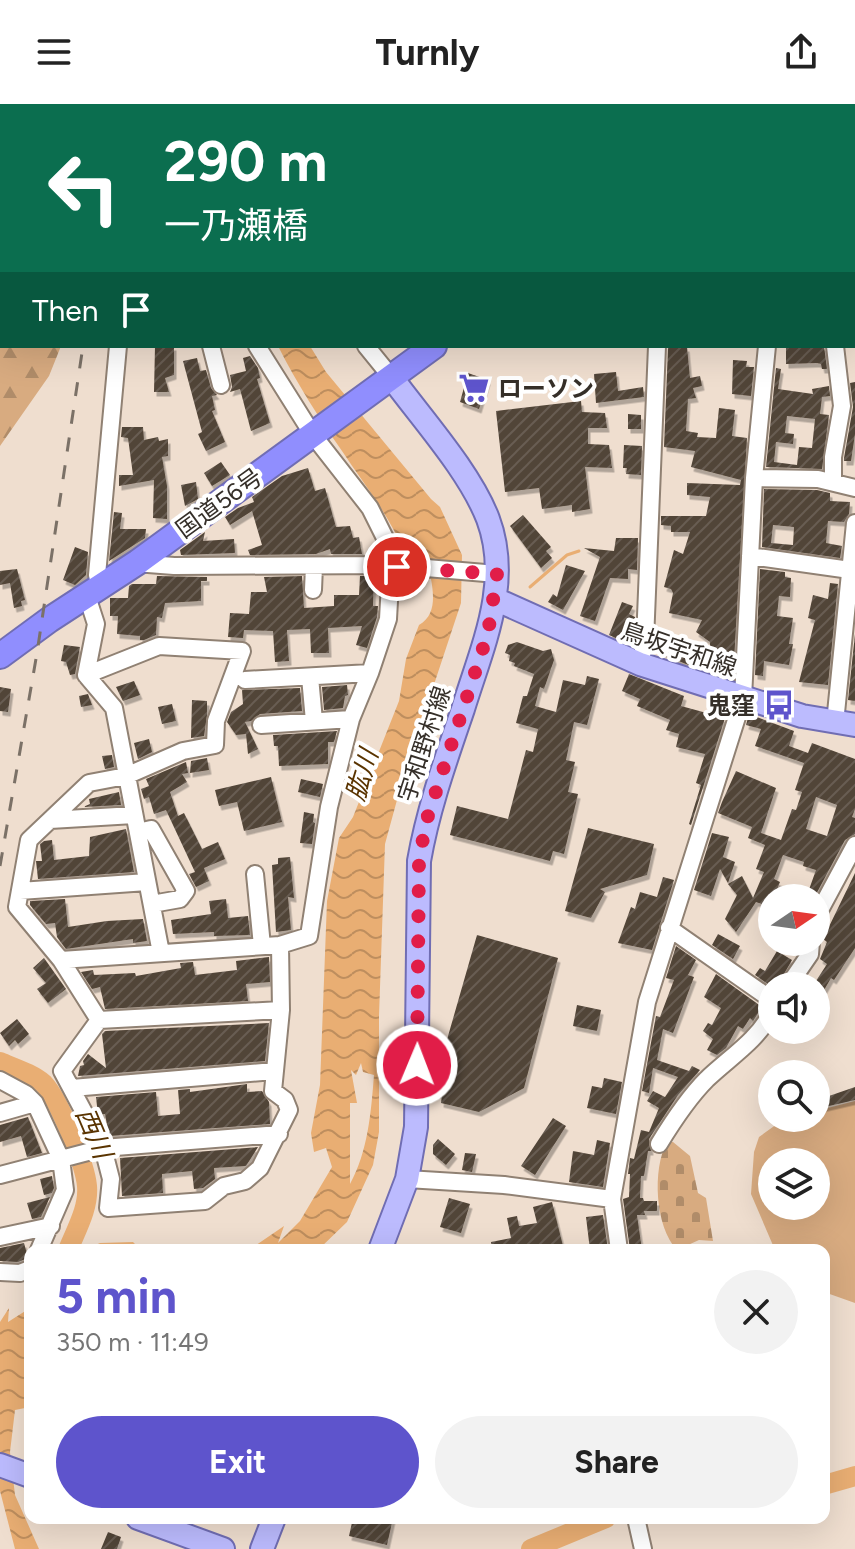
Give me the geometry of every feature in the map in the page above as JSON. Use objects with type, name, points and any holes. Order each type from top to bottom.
[{"type":"highway","name":"国道56号","points":[[0,656],[135,563],[431,348]]},
{"type":"main road","name":"宇和野村線","points":[[382,1244],[407,1179],[416,1127],[419,861],[426,822],[488,633],[495,599],[487,573],[497,549],[472,486],[383,384]]},
{"type":"main road","name":"鳥坂宇和線","points":[[495,599],[640,664],[802,716],[845,724]]},
{"type":"main road","points":[[0,1465],[24,1474]]},
{"type":"main road","points":[[154,1524],[223,1549]]},
{"type":"main road","points":[[262,1549],[272,1524]]},
{"type":"street","points":[[86,675],[96,624],[94,592],[118,348]]},
{"type":"street","points":[[212,348],[221,385]]},
{"type":"street","points":[[61,960],[280,945],[309,936],[329,807],[351,719],[388,619],[394,566],[386,540],[370,508],[258,348]]},
{"type":"street","points":[[367,348],[383,384]]},
{"type":"street","points":[[640,664],[645,641],[657,348]]},
{"type":"street","points":[[618,1244],[612,1199],[647,1002],[743,698],[754,478],[767,348]]},
{"type":"street","points":[[833,481],[833,457],[842,406],[835,348]]},
{"type":"street","points":[[754,478],[833,481],[855,488]]},
{"type":"street","points":[[845,724],[850,570],[855,523]]},
{"type":"street","points":[[750,556],[850,570]]},
{"type":"street","points":[[135,563],[174,566],[394,566],[487,573]]},
{"type":"street","points":[[313,590],[314,566]]},
{"type":"street","points":[[86,675],[159,646],[242,651],[216,721],[215,745],[183,751],[126,776],[89,783],[29,840],[17,907],[61,960],[99,1020]]},
{"type":"street","points":[[245,680],[370,673]]},
{"type":"street","points":[[86,675],[114,708],[161,953]]},
{"type":"street","points":[[310,677],[314,721]]},
{"type":"street","points":[[261,725],[351,719]]},
{"type":"street","points":[[50,820],[136,823],[151,829],[186,891],[180,899],[152,904]]},
{"type":"street","points":[[830,891],[855,845]]},
{"type":"street","points":[[255,874],[262,946]]},
{"type":"street","points":[[20,891],[147,882]]},
{"type":"street","points":[[669,928],[758,990]]},
{"type":"street","points":[[0,1080],[26,1094],[81,1154],[111,1179],[108,1208],[205,1201],[224,1186],[245,1181],[260,1168],[289,1110],[285,1100],[273,1091],[281,1010],[280,945]]},
{"type":"street","points":[[99,1020],[281,1010]]},
{"type":"street","points":[[42,1244],[81,1154],[72,1088],[62,1071],[99,1020]]},
{"type":"street","points":[[659,1144],[681,1109],[707,1079],[748,1046],[758,1032]]},
{"type":"street","points":[[72,1088],[274,1071]]},
{"type":"street","points":[[0,1113],[35,1103]]},
{"type":"street","points":[[0,1175],[81,1154],[279,1134]]},
{"type":"street","points":[[407,1179],[504,1185],[612,1199]]},
{"type":"street","points":[[0,1237],[51,1226]]},
{"type":"street","points":[[0,1272],[24,1271]]},
{"type":"street","points":[[637,1524],[642,1547]]},
{"type":"green space","points":[[0,348],[60,348],[49,376],[0,446]]},
{"type":"green space","points":[[855,1101],[855,1303],[830,1294],[830,1244],[772,1244],[762,1220],[830,1220],[830,1148],[758,1148],[758,1210],[751,1194],[754,1152],[759,1137],[766,1132],[830,1132],[830,1107]]},
{"type":"green space","points":[[667,1142],[673,1142],[690,1156],[698,1193],[706,1198],[713,1241],[673,1244],[670,1240],[658,1198],[662,1153]]},
{"type":"water","points":[[279,348],[311,348],[326,372],[440,507],[462,555],[461,603],[403,778],[385,844],[379,1016],[379,1132],[373,1165],[347,1222],[324,1244],[258,1244],[284,1226],[278,1243],[300,1221],[332,1167],[326,1148],[314,1152],[311,1133],[320,1085],[327,901],[339,838],[353,817],[399,701],[406,659],[419,625],[431,611],[433,598],[431,579],[422,578],[416,591],[396,534],[300,386]],"holes":[[[361,1063],[363,1072],[374,1075],[365,1145],[350,1184],[350,1103],[357,1103],[351,1070],[356,1075]]]},
{"type":"water","points":[[133,1242],[135,1244],[98,1244]]},
{"type":"water","points":[[9,1308],[8,1322],[24,1312],[24,1408],[15,1410],[10,1452],[15,1495],[24,1515],[24,1524],[28,1524],[39,1549],[15,1549],[0,1491],[0,1322]]},
{"type":"building","points":[[155,348],[174,348],[174,375],[165,378],[169,392],[154,392]]},
{"type":"building","points":[[668,348],[687,348],[690,378],[700,376],[702,386],[693,388],[696,398],[688,399],[686,431],[698,433],[697,437],[716,438],[719,408],[735,410],[732,436],[747,438],[733,678],[720,675],[721,668],[714,665],[716,648],[710,647],[710,642],[696,632],[702,620],[669,613],[673,593],[664,587],[674,550],[683,554],[690,532],[671,532],[671,526],[661,525],[661,516],[706,516],[710,497],[687,495],[687,483],[740,485],[741,480],[691,467],[695,451],[664,447]]},
{"type":"building","points":[[786,348],[824,348],[827,369],[822,369],[821,364],[817,363],[786,364]]},
{"type":"building","points":[[250,356],[258,368],[260,378],[257,379],[270,423],[251,431],[240,389],[230,392],[230,375],[246,371],[243,358]]},
{"type":"building","points":[[197,358],[200,371],[206,370],[211,388],[217,395],[212,396],[215,410],[212,411],[225,442],[206,451],[198,434],[202,432],[183,361]]},
{"type":"building","points":[[733,360],[747,361],[746,367],[754,367],[751,396],[732,394]]},
{"type":"building","points":[[776,368],[781,369],[778,389],[813,394],[812,389],[829,386],[830,396],[822,397],[820,414],[829,415],[822,469],[766,467]],"holes":[[[787,416],[815,419],[812,448],[799,447],[797,465],[774,462],[776,442],[793,444],[794,434],[785,433]]]},
{"type":"building","points":[[616,372],[618,391],[643,387],[644,397],[596,403],[594,374]]},
{"type":"building","name":"ローソン","points":[[468,373],[488,380],[479,409],[460,402]]},
{"type":"building","points":[[855,382],[855,434],[851,461],[844,461],[853,407],[850,383]]},
{"type":"building","points":[[581,401],[582,412],[605,413],[607,428],[588,428],[588,444],[609,445],[612,468],[585,467],[590,509],[572,512],[572,505],[542,509],[539,488],[505,492],[496,411]]},
{"type":"building","points":[[628,414],[641,415],[641,429],[628,429]]},
{"type":"building","points":[[122,427],[143,427],[144,440],[158,437],[159,441],[168,439],[168,456],[162,457],[167,486],[167,519],[153,518],[154,480],[119,486],[119,475],[133,475],[128,438],[121,437]]},
{"type":"building","points":[[624,445],[642,446],[641,475],[626,474],[627,468],[623,468]]},
{"type":"building","points":[[221,462],[230,475],[212,486],[204,473]]},
{"type":"building","points":[[308,468],[315,491],[325,488],[336,527],[350,526],[353,538],[359,537],[362,554],[331,554],[330,549],[316,554],[250,555],[248,550],[262,545],[252,511],[230,525],[225,517],[254,502],[252,497],[282,476]]},
{"type":"building","points":[[196,482],[198,499],[185,506],[181,485]]},
{"type":"building","points":[[764,489],[817,490],[830,493],[830,501],[850,502],[849,514],[844,522],[828,521],[826,543],[842,546],[840,558],[762,547]],"holes":[[[773,525],[794,527],[793,545],[771,543]]]},
{"type":"building","points":[[114,512],[122,513],[120,529],[146,529],[145,538],[109,561]]},
{"type":"building","points":[[523,515],[551,547],[546,551],[552,558],[541,568],[510,526]]},
{"type":"building","points":[[205,532],[203,541],[234,539],[235,553],[181,555],[180,550]]},
{"type":"building","points":[[616,538],[638,538],[637,570],[628,569],[628,579],[610,578],[595,621],[580,616],[600,557],[584,548],[614,551]]},
{"type":"building","points":[[75,547],[88,552],[86,575],[75,585],[63,580]]},
{"type":"building","points":[[566,565],[585,571],[563,610],[548,602],[553,594],[557,597]]},
{"type":"building","points":[[17,569],[25,600],[21,601],[22,606],[14,608],[10,583],[0,585],[0,571]]},
{"type":"building","points":[[760,569],[785,572],[785,577],[791,578],[790,597],[779,596],[777,616],[793,618],[789,665],[764,661],[763,676],[755,675]]},
{"type":"building","points":[[157,576],[207,577],[207,581],[201,581],[201,601],[165,603],[162,618],[157,617],[156,635],[144,640],[140,640],[140,636],[117,634],[118,616],[110,616],[110,598],[128,598],[129,586],[156,584]]},
{"type":"building","points":[[302,576],[304,608],[334,606],[334,595],[359,595],[360,576],[374,576],[373,606],[378,606],[377,617],[367,648],[356,645],[362,626],[328,628],[329,653],[311,653],[310,629],[287,630],[289,661],[275,662],[273,631],[244,630],[243,638],[228,637],[230,613],[249,614],[251,592],[267,592],[264,577]]},
{"type":"building","points":[[830,583],[838,584],[828,685],[799,682],[815,620],[808,618],[813,595],[828,599]]},
{"type":"building","points":[[622,602],[633,606],[629,614],[635,617],[635,626],[632,625],[625,642],[609,635]]},
{"type":"building","points":[[666,630],[670,635],[673,633],[683,649],[680,651],[691,666],[669,657],[666,652],[664,654],[656,640]]},
{"type":"building","points":[[855,634],[855,701],[848,700]]},
{"type":"building","points":[[517,642],[543,651],[551,649],[554,660],[544,689],[540,687],[535,706],[556,712],[563,680],[585,685],[587,676],[599,679],[587,725],[574,722],[566,760],[575,762],[568,792],[578,794],[564,854],[553,851],[550,861],[450,835],[457,806],[508,819],[526,750],[533,752],[538,729],[516,723],[523,696],[527,696],[534,674],[514,666],[515,663],[509,661],[510,655],[505,653],[508,645]]},
{"type":"building","points":[[64,645],[80,647],[75,674],[70,675],[66,662],[61,661]]},
{"type":"building","points":[[629,674],[684,696],[681,706],[725,718],[691,825],[701,785],[696,783],[705,754],[676,747],[679,734],[666,730],[670,720],[637,706],[640,699],[622,691]]},
{"type":"building","points":[[134,681],[140,695],[123,701],[116,687]]},
{"type":"building","points":[[347,685],[348,695],[345,696],[343,708],[324,710],[322,687]]},
{"type":"building","points":[[0,687],[11,689],[8,712],[0,711]]},
{"type":"building","points":[[300,688],[302,711],[260,714],[245,722],[258,749],[248,754],[246,734],[236,735],[227,722],[231,712],[243,704],[242,690]]},
{"type":"building","points":[[88,694],[92,705],[81,707],[79,696]]},
{"type":"building","points":[[192,700],[207,701],[207,715],[204,736],[191,738]]},
{"type":"building","points":[[172,704],[176,721],[162,724],[158,707]]},
{"type":"building","points":[[749,714],[794,731],[789,746],[808,753],[812,743],[855,759],[855,809],[852,817],[855,818],[855,834],[845,840],[821,884],[811,884],[816,870],[783,855],[774,879],[779,884],[759,884],[764,872],[756,869],[765,845],[748,838],[752,827],[718,813],[736,771],[776,788],[761,833],[781,840],[802,792],[795,790],[804,763],[755,746],[761,729],[746,725]],"holes":[[[816,797],[837,805],[827,836],[806,829]]]},
{"type":"building","points":[[337,731],[334,742],[328,742],[328,764],[279,766],[278,746],[274,746],[273,735]]},
{"type":"building","points":[[149,739],[152,752],[138,759],[134,743]]},
{"type":"building","points":[[112,755],[114,767],[105,769],[102,756]]},
{"type":"building","points":[[207,758],[209,770],[190,773],[191,761]]},
{"type":"building","points":[[186,762],[188,773],[182,774],[187,782],[170,792],[178,816],[184,813],[202,849],[218,842],[225,859],[204,868],[209,881],[196,887],[189,874],[195,872],[166,810],[154,814],[149,797],[144,799],[141,789],[149,786],[146,779]]},
{"type":"building","points":[[271,777],[282,822],[244,831],[237,802],[219,806],[215,790]]},
{"type":"building","points":[[301,779],[323,784],[320,797],[298,792]]},
{"type":"building","points":[[119,792],[121,805],[83,807],[90,804],[89,799]]},
{"type":"building","points":[[304,812],[314,814],[312,844],[300,843]]},
{"type":"building","points":[[588,828],[654,844],[647,875],[600,889],[605,892],[591,918],[565,911]]},
{"type":"building","points":[[126,829],[134,872],[38,879],[36,861],[42,861],[40,844],[44,841],[52,840],[54,860],[89,856],[90,837]]},
{"type":"building","points":[[712,833],[729,837],[723,857],[735,862],[728,883],[720,869],[711,896],[694,890]]},
{"type":"building","points":[[290,857],[294,898],[288,897],[291,930],[276,932],[272,865],[278,864],[278,858]]},
{"type":"building","points":[[855,873],[855,948],[834,980],[830,980],[830,972],[822,972],[827,964],[820,959],[821,956],[830,956],[830,925]]},
{"type":"building","points":[[742,876],[753,898],[758,886],[758,903],[736,932],[725,919],[737,895],[728,884]]},
{"type":"building","points":[[663,877],[674,880],[652,950],[618,943],[640,892],[657,897]]},
{"type":"building","points":[[65,899],[68,927],[143,919],[147,941],[133,943],[133,939],[66,949],[57,937],[55,923],[46,924],[30,905],[30,901]]},
{"type":"building","points":[[226,899],[228,918],[248,916],[250,935],[214,936],[214,932],[173,934],[171,920],[211,914],[209,901]]},
{"type":"building","points":[[718,934],[740,946],[733,959],[712,945]]},
{"type":"building","points":[[477,935],[558,958],[524,1088],[479,1112],[441,1103],[442,1095],[432,1092]]},
{"type":"building","points":[[676,946],[696,960],[688,975],[694,977],[673,1033],[663,1029],[657,1060],[689,1071],[692,1066],[700,1070],[678,1095],[649,1139],[651,1151],[648,1151],[644,1176],[641,1176],[640,1198],[657,1201],[657,1211],[644,1211],[645,1215],[637,1215],[641,1244],[629,1244],[623,1199],[629,1197],[630,1158],[634,1159],[641,1130],[649,1132],[659,1108],[647,1101],[653,1091],[665,1097],[678,1077],[653,1068],[649,1093],[642,1091],[656,1016],[660,1017],[674,980],[666,978]]},
{"type":"building","points":[[774,956],[785,956],[792,960],[785,972],[758,972],[758,977],[755,975],[760,968],[765,971]]},
{"type":"building","points":[[269,957],[270,982],[246,984],[248,1001],[105,1009],[100,987],[92,989],[81,972],[93,970],[94,975],[135,973],[136,976],[181,968],[180,963],[193,962],[195,975],[237,970],[236,961]]},
{"type":"building","points":[[44,958],[66,989],[48,1003],[37,989],[46,983],[33,968]]},
{"type":"building","points":[[716,974],[758,1004],[758,1013],[753,1021],[750,1018],[743,1029],[738,1026],[726,1048],[717,1055],[707,1050],[713,1039],[703,1031],[708,1023],[712,1025],[721,1008],[704,997]]},
{"type":"building","points":[[577,1005],[601,1010],[597,1031],[573,1026]]},
{"type":"building","points":[[17,1019],[29,1034],[18,1044],[15,1040],[9,1046],[0,1033]]},
{"type":"building","points":[[269,1023],[265,1061],[78,1076],[88,1054],[106,1068],[102,1034],[105,1031]]},
{"type":"building","points":[[604,1078],[622,1082],[616,1114],[587,1108],[592,1086],[602,1088]]},
{"type":"building","points":[[247,1084],[247,1092],[262,1091],[269,1102],[270,1124],[109,1136],[105,1114],[98,1115],[96,1097],[156,1092],[158,1116],[180,1114],[178,1090],[190,1089],[190,1092]]},
{"type":"building","points":[[855,1087],[855,1100],[830,1106],[830,1096]]},
{"type":"building","points":[[28,1117],[42,1153],[27,1157],[21,1136],[0,1142],[0,1125]]},
{"type":"building","points":[[553,1118],[566,1126],[535,1175],[521,1166]]},
{"type":"building","points":[[438,1139],[455,1154],[446,1165],[433,1154],[433,1145]]},
{"type":"building","points":[[597,1140],[610,1143],[603,1187],[569,1182],[573,1151],[594,1155]]},
{"type":"building","points":[[258,1147],[246,1166],[214,1168],[215,1179],[203,1188],[194,1189],[192,1171],[162,1174],[163,1193],[122,1196],[120,1158]]},
{"type":"building","points":[[465,1153],[476,1154],[472,1172],[462,1170]]},
{"type":"building","points":[[52,1176],[52,1193],[44,1195],[40,1179]]},
{"type":"building","points":[[50,1197],[41,1217],[32,1219],[27,1203]]},
{"type":"building","points":[[449,1198],[470,1204],[461,1233],[440,1227]]},
{"type":"building","points":[[552,1202],[562,1244],[491,1244],[511,1238],[507,1218],[517,1216],[519,1226],[537,1223],[533,1207]]},
{"type":"building","points":[[603,1215],[607,1244],[589,1244],[586,1217]]},
{"type":"building","points":[[24,1243],[24,1260],[0,1261],[0,1248]]},
{"type":"building","points":[[352,1524],[392,1524],[387,1545],[349,1536]]},
{"type":"building","points":[[108,1532],[121,1537],[117,1549],[101,1549]]},
{"type":"waterway","points":[[530,587],[567,555],[579,551]]},
{"type":"waterway","name":"西川","points":[[0,1062],[44,1084],[57,1104],[76,1148],[87,1194],[71,1244]]},
{"type":"waterway","points":[[830,1483],[855,1476]]},
{"type":"waterway","points":[[531,1549],[591,1524]]},
{"type":"railway","points":[[0,866],[37,653],[83,348]]},
{"type":"place","name":"ローソン","points":[[474,388]]},
{"type":"place","name":"鬼窪","points":[[779,705]]},
{"type":"route","points":[[397,567],[497,574],[498,584],[488,633],[426,822],[419,861],[417,1065]]},
{"type":"water label","name":"肱川","points":[[362,775]]}]
